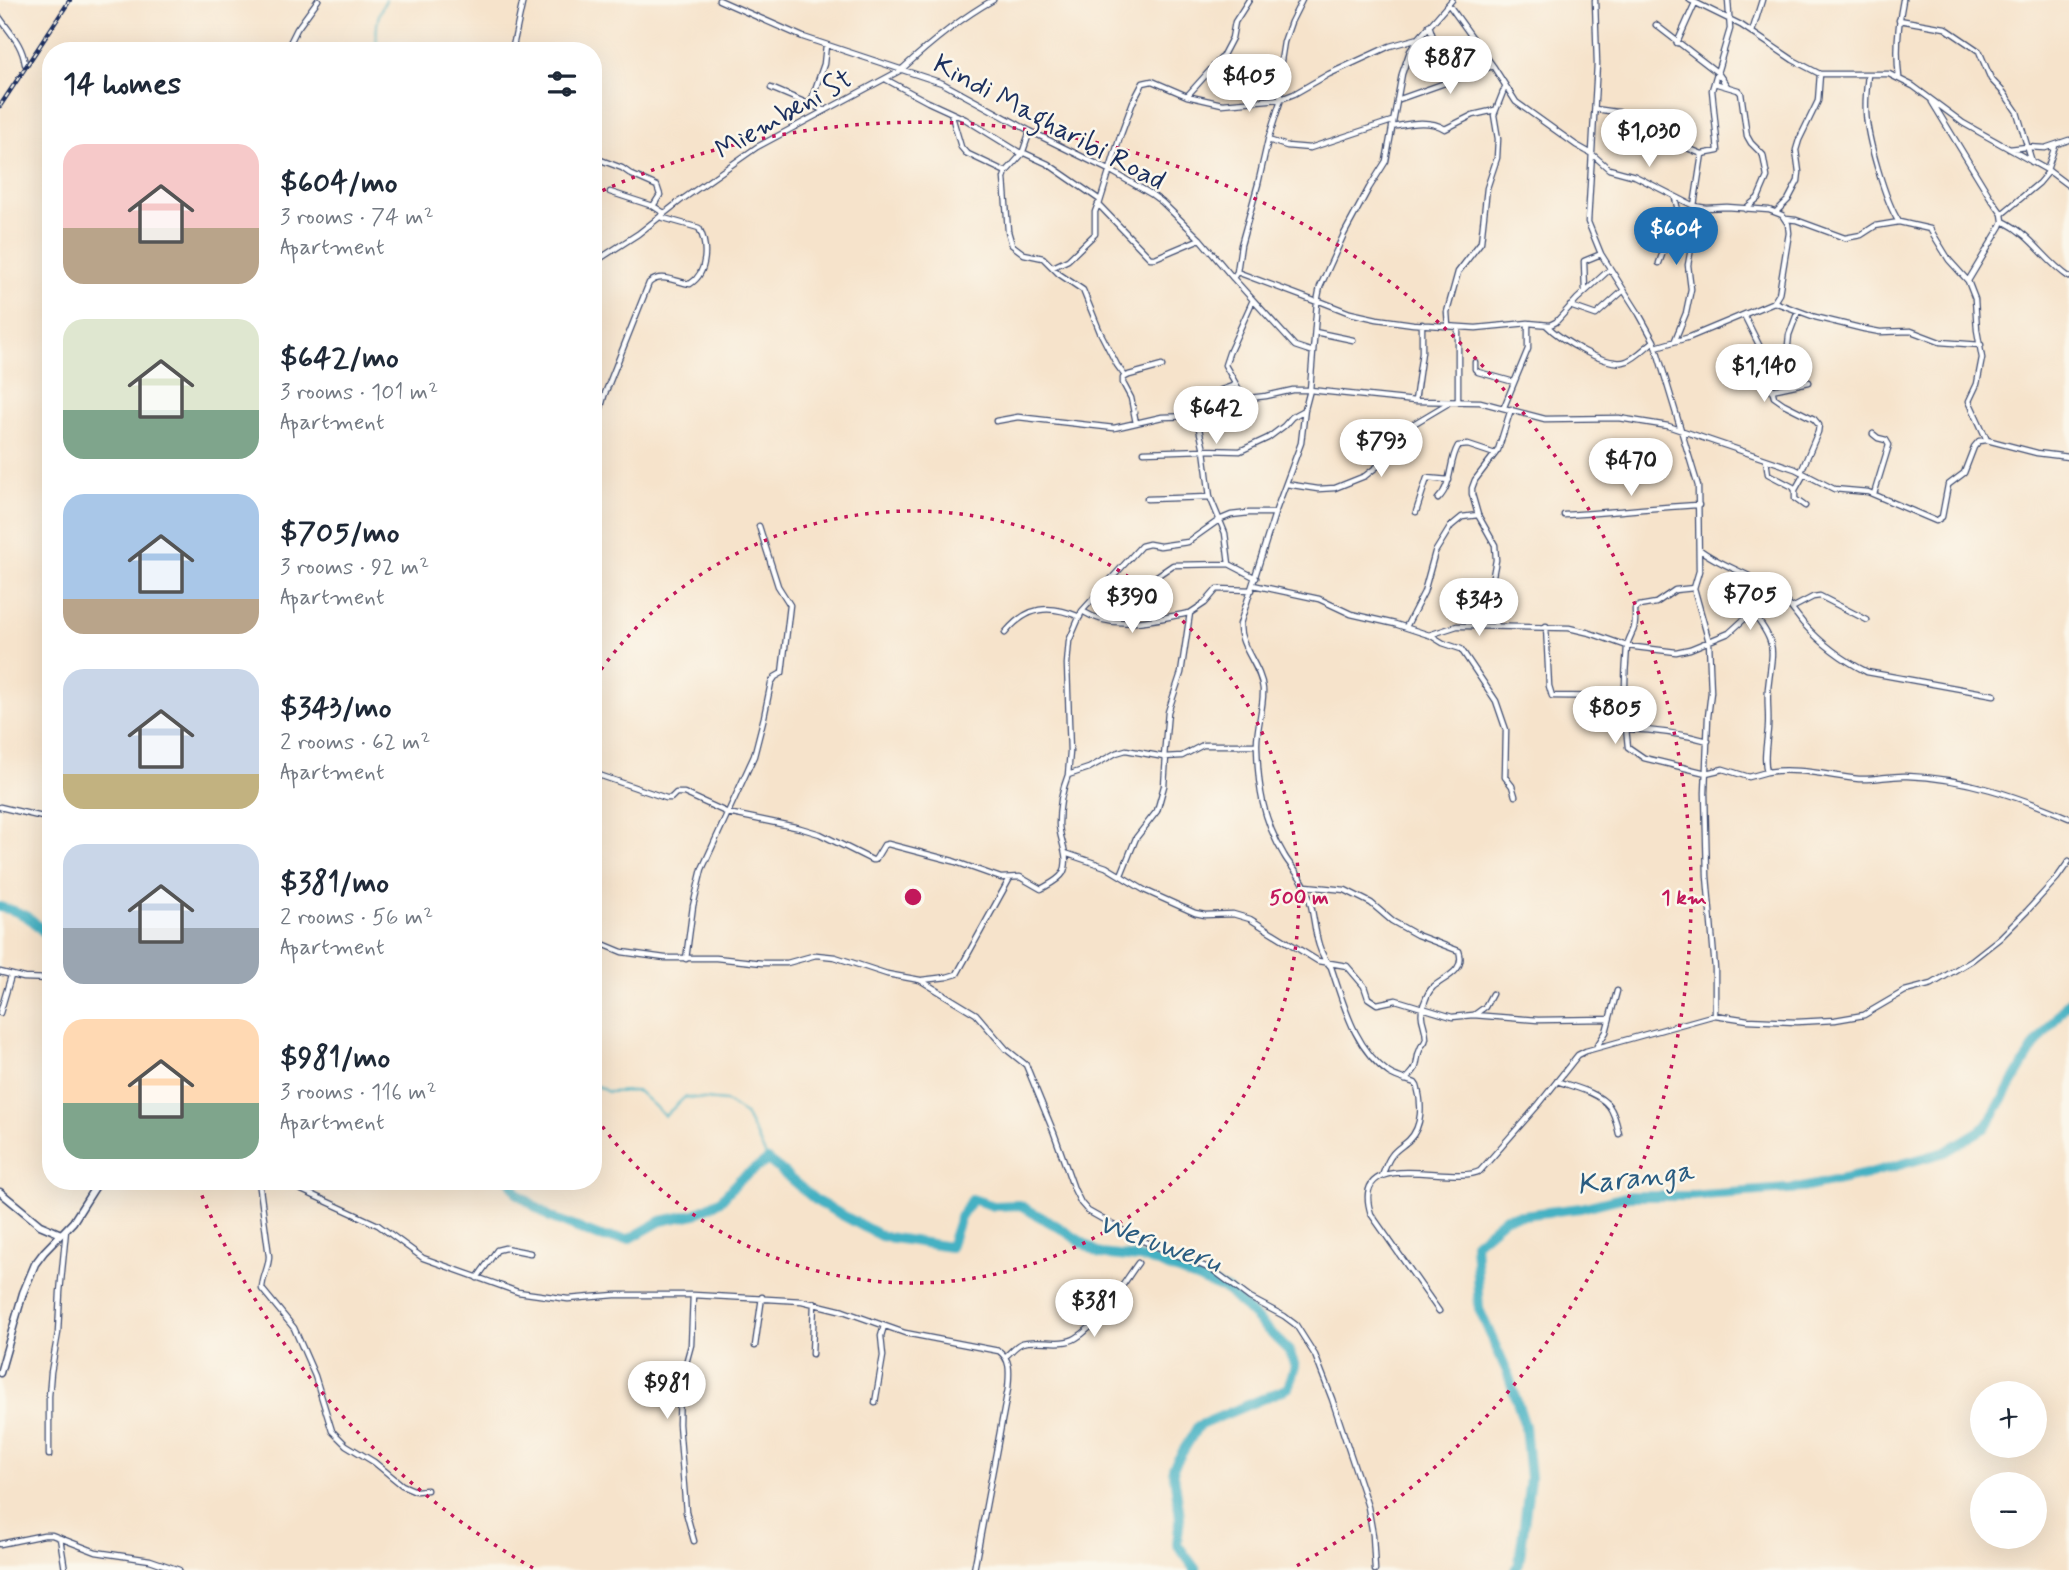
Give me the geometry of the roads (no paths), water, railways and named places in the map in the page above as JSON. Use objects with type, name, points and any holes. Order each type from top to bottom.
[{"type":"street","points":[[290,42],[296,29],[318,0]]},
{"type":"street","points":[[514,42],[523,0]]},
{"type":"street","name":"Kindi Magharibi Road","points":[[719,0],[803,37],[942,83],[1111,171],[1162,202],[1295,346],[1313,352]]},
{"type":"street","name":"Miembeni St","points":[[602,257],[757,147],[901,70],[968,15],[993,0]]},
{"type":"street","points":[[1187,96],[1222,57],[1235,22],[1249,0]]},
{"type":"street","points":[[1233,278],[1237,272],[1241,245],[1281,99],[1280,67],[1284,42],[1295,10],[1302,0]]},
{"type":"street","points":[[1595,0],[1597,64],[1588,222],[1601,254],[1654,341],[1698,486],[1699,570],[1694,588],[1709,642],[1711,691],[1706,773],[1707,876],[1715,969],[1714,1015]]},
{"type":"street","points":[[1595,108],[1631,114],[1634,126],[1640,133],[1702,154],[1718,151],[1712,94],[1730,29],[1728,0]]},
{"type":"street","points":[[1752,32],[1762,0]]},
{"type":"street","points":[[1899,78],[1899,20],[1903,0]]},
{"type":"street","points":[[1677,43],[1693,1],[1752,32],[1793,60],[1820,74],[1889,74],[1899,78],[1962,123],[2048,171],[2069,186]]},
{"type":"street","points":[[1439,1311],[1371,1214],[1368,1196],[1392,1155],[1412,1138],[1421,1108],[1417,1086],[1388,1072],[1362,1044],[1347,1017],[1332,970],[1326,962],[1306,886],[1284,856],[1267,821],[1260,799],[1257,745],[1263,690],[1240,630],[1242,614],[1301,443],[1310,390],[1320,286],[1369,188],[1386,161],[1406,61],[1419,38],[1450,2],[1516,102],[1592,154],[1609,169]]},
{"type":"street","points":[[0,18],[19,43],[25,64]]},
{"type":"street","points":[[1899,20],[1945,28],[1979,51],[1991,79],[2017,112],[2032,162]]},
{"type":"street","points":[[1429,25],[1444,58],[1450,83]]},
{"type":"street","points":[[1656,25],[1718,73],[1728,87]]},
{"type":"street","points":[[1053,267],[1068,260],[1096,231],[1095,212],[1133,102],[1143,83],[1152,81],[1187,96],[1223,104],[1281,99],[1390,46],[1419,38]]},
{"type":"street","points":[[810,104],[824,64],[826,45]]},
{"type":"street","points":[[1397,100],[1493,66]]},
{"type":"street","points":[[1776,212],[1788,200],[1798,181],[1796,150],[1818,102],[1820,74]]},
{"type":"street","points":[[1868,74],[1868,129],[1888,200],[1899,222]]},
{"type":"street","points":[[887,79],[972,122],[1022,153],[1048,164],[1099,202],[1150,258],[1199,239]]},
{"type":"street","points":[[1714,83],[1741,93],[1747,136],[1763,155],[1767,177],[1758,198],[1744,209]]},
{"type":"street","points":[[1448,326],[1447,312],[1458,272],[1481,242],[1487,188],[1497,158],[1494,119],[1506,86]]},
{"type":"street","points":[[771,88],[823,111]]},
{"type":"street","points":[[1930,99],[2002,214],[2003,221],[1968,281]]},
{"type":"street","points":[[1268,140],[1295,148],[1310,148],[1392,124],[1427,123],[1446,129],[1473,115],[1496,110]]},
{"type":"street","points":[[951,112],[965,153],[1006,172]]},
{"type":"street","points":[[1030,131],[1022,153],[1004,178],[1008,230],[1012,245],[1024,254],[1043,258],[1064,278],[1083,290],[1100,332],[1125,376]]},
{"type":"street","points":[[2010,149],[2045,148],[2069,140]]},
{"type":"street","points":[[2002,214],[2039,183],[2048,171],[2056,145]]},
{"type":"street","points":[[1659,263],[1679,212],[1691,205],[1702,154]]},
{"type":"street","points":[[602,160],[657,186],[660,195],[653,206]]},
{"type":"street","points":[[1592,170],[1609,169],[1634,176],[1691,205],[1776,212],[1789,226],[1779,294],[1774,302],[1690,337],[1656,347]]},
{"type":"street","points":[[602,403],[649,283],[658,277],[690,284],[698,278],[706,251],[699,228],[662,215],[653,206],[610,192]]},
{"type":"street","points":[[1675,197],[1679,212],[1689,225],[1691,235],[1688,265],[1691,283],[1686,313],[1675,340]]},
{"type":"street","points":[[1785,219],[1796,220],[1845,238],[1861,235],[1875,226],[1899,222],[1929,227],[1950,260],[1968,281],[1975,299],[1982,362],[1977,384],[1969,401],[1987,440]]},
{"type":"street","points":[[2003,221],[2035,243],[2053,265],[2069,277]]},
{"type":"street","points":[[1585,293],[1584,261],[1601,254]]},
{"type":"street","points":[[1237,272],[1350,313],[1377,319],[1476,328],[1528,323],[1545,325],[1556,322],[1610,269]]},
{"type":"street","points":[[1570,306],[1596,315],[1624,290]]},
{"type":"street","points":[[1253,300],[1225,361],[1235,385],[1241,393],[1250,398],[1293,390],[1310,390],[1415,401],[1480,402],[1545,418],[1631,419],[1681,430],[1802,473],[1834,489],[1874,494],[1932,520],[1942,517],[1948,485],[1964,473],[1976,443],[1987,440],[2037,453],[2069,457]]},
{"type":"street","points":[[1774,302],[1864,330],[1911,331],[1940,342],[1981,345]]},
{"type":"street","points":[[1786,363],[1789,335],[1798,311]]},
{"type":"street","points":[[1744,315],[1762,351],[1777,400],[1814,419],[1819,425],[1795,489],[1795,499],[1805,506]]},
{"type":"street","points":[[1504,407],[1530,344],[1528,323]]},
{"type":"street","points":[[1415,401],[1422,352],[1422,324]]},
{"type":"street","points":[[1545,325],[1572,346],[1611,361],[1626,361],[1654,341]]},
{"type":"street","points":[[1458,327],[1458,402]]},
{"type":"street","points":[[1314,332],[1353,340]]},
{"type":"street","points":[[1475,362],[1476,371],[1514,382]]},
{"type":"street","points":[[1125,376],[1162,366]]},
{"type":"street","points":[[1125,376],[1123,381],[1131,398],[1136,423]]},
{"type":"street","points":[[1772,390],[1809,382]]},
{"type":"street","points":[[1229,564],[1225,533],[1210,497],[1196,416],[1198,401],[1202,396],[1235,385]]},
{"type":"street","points":[[1286,484],[1326,489],[1357,481],[1401,448],[1408,438],[1410,426],[1450,403]]},
{"type":"street","points":[[1144,452],[1234,452],[1248,449],[1268,438],[1305,409]]},
{"type":"street","points":[[1496,625],[1492,611],[1491,586],[1496,560],[1495,545],[1478,515],[1472,488],[1504,435],[1511,409]]},
{"type":"street","points":[[996,421],[1018,417],[1107,428],[1172,415],[1196,416]]},
{"type":"street","points":[[1873,435],[1889,443],[1874,494]]},
{"type":"street","points":[[1438,499],[1449,480],[1458,446],[1468,445],[1494,454]]},
{"type":"street","points":[[1766,460],[1768,474],[1795,489]]},
{"type":"street","points":[[1416,512],[1427,478],[1449,480]]},
{"type":"street","points":[[1799,483],[1813,479]]},
{"type":"street","points":[[1147,499],[1210,497]]},
{"type":"street","points":[[1564,515],[1699,505]]},
{"type":"street","points":[[602,776],[666,798],[671,798],[676,793],[684,793],[728,813],[800,828],[833,840],[872,860],[875,860],[884,845],[888,844],[953,861],[1001,878],[1020,877],[1041,889],[1062,874],[1065,853],[1059,822],[1070,752],[1068,650],[1072,632],[1081,614],[1141,546],[1188,542],[1219,520],[1240,513],[1275,513]]},
{"type":"street","points":[[1406,627],[1424,592],[1435,552],[1451,526],[1462,517],[1478,515]]},
{"type":"street","points":[[686,958],[697,884],[712,843],[754,756],[771,682],[782,673],[790,608],[778,586],[759,526]]},
{"type":"street","points":[[1698,549],[1713,560],[1749,576],[1779,594],[1804,624],[1845,660],[1867,672],[1994,695]]},
{"type":"street","points":[[1154,578],[1173,565],[1229,564],[1256,578]]},
{"type":"street","points":[[1005,633],[1024,615],[1043,608],[1065,610],[1120,624],[1190,613],[1205,603],[1217,589],[1252,587],[1319,599],[1351,614],[1406,627],[1461,649],[1496,701],[1506,730],[1505,777],[1515,796]]},
{"type":"street","points":[[1694,588],[1675,590],[1656,603],[1637,607],[1634,630],[1628,646],[1624,697],[1628,747],[1635,753],[1665,764],[1706,773],[1723,769],[1749,777],[1767,772],[1816,773],[1860,779],[1909,776],[1962,782],[1999,792],[2069,818]]},
{"type":"street","points":[[1429,635],[1457,626],[1546,626],[1580,630],[1628,646],[1676,652],[1729,633],[1752,612],[1779,594]]},
{"type":"street","points":[[1792,608],[1813,597],[1821,596],[1867,620]]},
{"type":"street","points":[[1752,612],[1766,632],[1773,650],[1768,692],[1769,720],[1765,760],[1767,772]]},
{"type":"street","points":[[1121,875],[1136,838],[1157,811],[1164,786],[1168,712],[1181,673],[1190,613]]},
{"type":"street","points":[[1546,626],[1549,686],[1552,696],[1624,697]]},
{"type":"street","points":[[1626,729],[1662,731],[1708,741]]},
{"type":"street","points":[[1068,775],[1126,750],[1165,757],[1185,756],[1203,745],[1257,745]]},
{"type":"street","points":[[0,807],[42,817]]},
{"type":"street","points":[[1065,853],[1106,867],[1144,890],[1195,913],[1233,914],[1251,919],[1318,961],[1350,968],[1364,986],[1368,998],[1374,1003],[1393,1000],[1452,1017],[1473,1015],[1531,1020],[1608,1018]]},
{"type":"street","points":[[1382,1176],[1413,1172],[1475,1174],[1486,1166],[1511,1138],[1578,1055],[1597,1046],[1714,1015],[1748,1020],[1797,1022],[1864,1015],[1905,991],[1932,984],[1972,960],[2000,938],[2069,861]]},
{"type":"street","points":[[602,944],[622,952],[657,958],[787,963],[823,955],[887,974],[920,980],[947,978],[957,974],[1010,877]]},
{"type":"street","points":[[1306,886],[1345,890],[1371,903],[1392,921],[1417,935],[1459,951],[1459,966],[1428,992],[1421,1018],[1426,1034],[1425,1042],[1420,1048],[1417,1067],[1405,1080]]},
{"type":"street","points":[[0,972],[11,976],[42,978]]},
{"type":"street","points":[[0,1013],[11,976]]},
{"type":"street","points":[[920,980],[976,1014],[1009,1052],[1024,1063],[1074,1189],[1088,1211],[1136,1238],[1213,1270],[1250,1298],[1296,1325],[1314,1355],[1328,1388],[1368,1507],[1375,1570]]},
{"type":"street","points":[[1597,1046],[1606,1032],[1617,991]]},
{"type":"street","points":[[1473,1015],[1485,1007],[1492,995]]},
{"type":"street","points":[[1606,1032],[1614,1042]]},
{"type":"street","points":[[1557,1081],[1589,1093],[1606,1103],[1619,1134]]},
{"type":"street","points":[[0,1373],[29,1276],[44,1252],[78,1215],[93,1190]]},
{"type":"street","points":[[260,1190],[269,1256],[269,1267],[262,1289],[295,1328],[315,1376],[332,1431],[346,1445],[374,1462],[402,1485],[415,1491],[427,1490]]},
{"type":"street","points":[[302,1190],[378,1225],[423,1258],[518,1292],[568,1299],[615,1295],[693,1295],[762,1297],[814,1303],[928,1338],[999,1351],[1006,1356],[1009,1369],[1008,1389],[974,1570]]},
{"type":"street","points":[[0,1192],[40,1225],[63,1232]]},
{"type":"street","points":[[49,1455],[49,1395],[58,1333],[63,1232]]},
{"type":"street","points":[[477,1278],[497,1250],[505,1248],[530,1253]]},
{"type":"street","points":[[1006,1356],[1024,1342],[1076,1339],[1109,1305],[1138,1262]]},
{"type":"street","points":[[693,1295],[691,1345],[680,1385],[679,1424],[686,1512],[694,1541]]},
{"type":"street","points":[[755,1346],[762,1297]]},
{"type":"street","points":[[813,1354],[814,1303]]},
{"type":"street","points":[[875,1403],[883,1356],[881,1336],[884,1326]]},
{"type":"street","points":[[0,1544],[44,1535],[60,1538],[96,1552],[150,1560],[179,1570]]},
{"type":"street","points":[[60,1538],[65,1570]]},
{"type":"waterway","points":[[377,42],[378,18],[386,0]]},
{"type":"waterway","name":"Weruweru","points":[[0,907],[25,916],[42,931]]},
{"type":"waterway","name":"Karanga","points":[[1515,1570],[1519,1564],[1530,1478],[1525,1426],[1508,1374],[1479,1309],[1475,1243],[1506,1217],[1581,1208],[1629,1196],[1689,1196],[1802,1188],[1867,1174],[1945,1152],[1986,1127],[2035,1045],[2069,1001]]},
{"type":"waterway","points":[[602,1089],[608,1092],[638,1091],[665,1116],[685,1097],[725,1101],[745,1114],[768,1160]]},
{"type":"waterway","name":"Weruweru","points":[[516,1190],[550,1217],[600,1237],[629,1239],[661,1221],[695,1214],[720,1201],[739,1180],[768,1160],[818,1202],[881,1236],[950,1247],[960,1217],[972,1199],[994,1206],[1019,1205],[1100,1254],[1148,1259],[1227,1290],[1289,1351],[1295,1366],[1288,1388],[1198,1426],[1173,1468],[1180,1517],[1177,1544],[1196,1570]]},
{"type":"railway","points":[[42,42],[70,0]]},
{"type":"railway","points":[[0,106],[42,42]]}]
